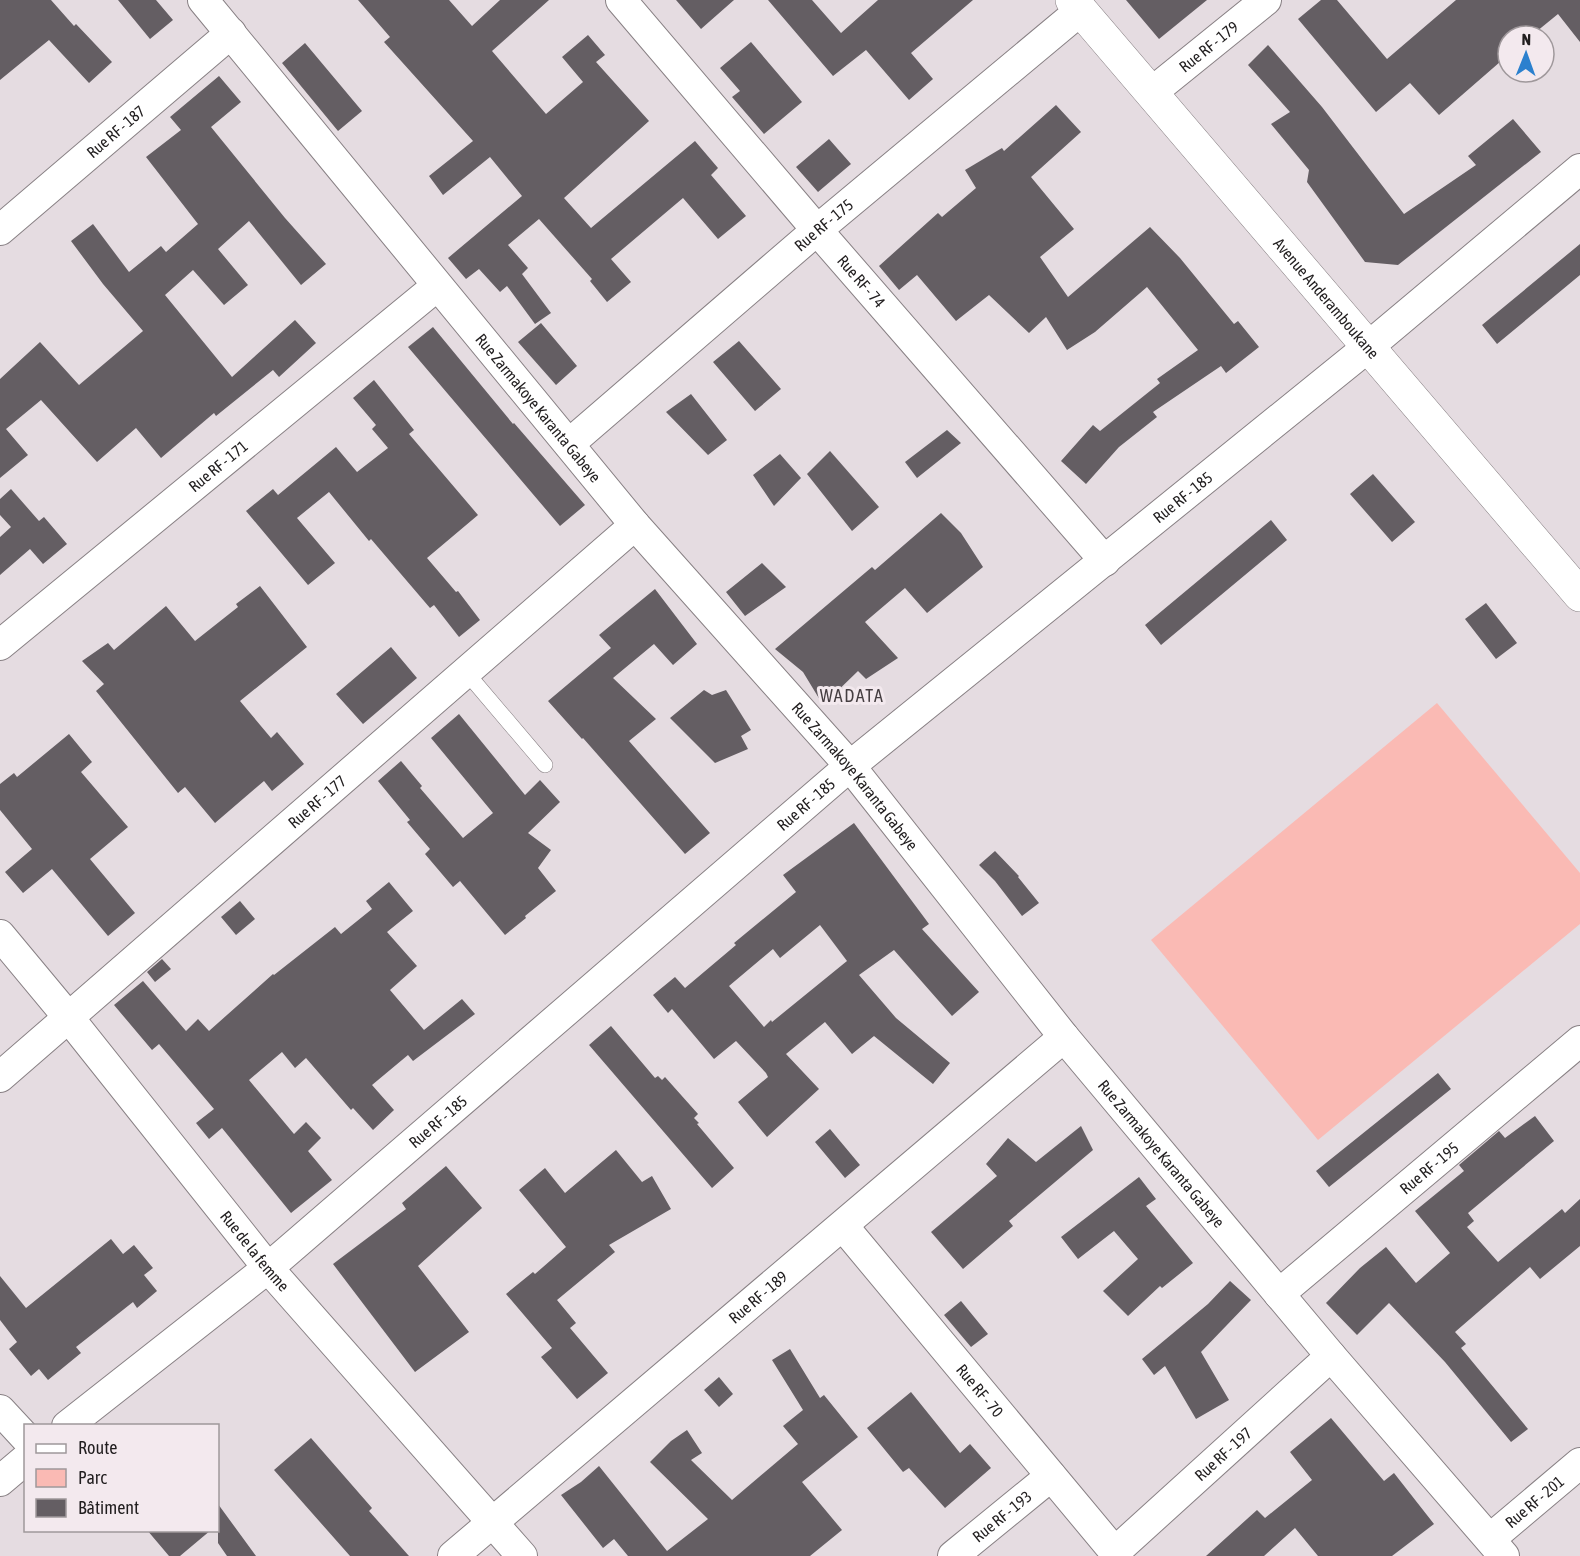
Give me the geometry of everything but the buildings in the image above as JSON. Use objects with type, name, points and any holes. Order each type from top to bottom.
[{"type":"street","name":"Rue Zarmakoye Karanta Gabeye","points":[[203,0],[635,525],[850,766],[1064,1037],[1331,1356],[1497,1548]]},
{"type":"street","name":"Rue RF - 74","points":[[621,0],[817,230],[1105,561]]},
{"type":"street","name":"Rue RF - 179","points":[[1151,93],[1266,0]]},
{"type":"street","name":"Rue RF - 175","points":[[569,444],[1077,5]]},
{"type":"street","name":"Avenue Anderamboukane","points":[[1077,5],[1580,595]]},
{"type":"street","name":"Rue RF - 187","points":[[0,230],[231,33]]},
{"type":"street","name":"Rue RF - 185","points":[[68,1424],[268,1268],[850,766],[1368,347],[1580,169]]},
{"type":"street","name":"Rue RF - 171","points":[[0,645],[437,286]]},
{"type":"street","name":"Rue RF - 177","points":[[0,1077],[635,525]]},
{"type":"street","name":"Rue de la femme","points":[[0,935],[268,1268],[522,1556]]},
{"type":"street","name":"Rue RF - 189","points":[[453,1556],[1064,1037]]},
{"type":"street","name":"Rue RF - 195","points":[[1279,1294],[1580,1041]]},
{"type":"street","name":"Rue RF - 70","points":[[843,1226],[1116,1554]]},
{"type":"street","name":"Rue RF - 197","points":[[1116,1554],[1331,1356]]},
{"type":"street","points":[[0,1410],[24,1436]]},
{"type":"street","points":[[0,1480],[24,1461]]},
{"type":"street","name":"Rue RF - 201","points":[[1497,1548],[1580,1463]]},
{"type":"street","name":"Rue RF - 193","points":[[953,1556],[1051,1476]]},
{"type":"lane","points":[[466,672],[545,765]]},
{"type":"green space","points":[[1437,703],[1580,873],[1580,924],[1318,1140],[1151,940]]},
{"type":"district","name":"WADATA","points":[[852,695]]}]
